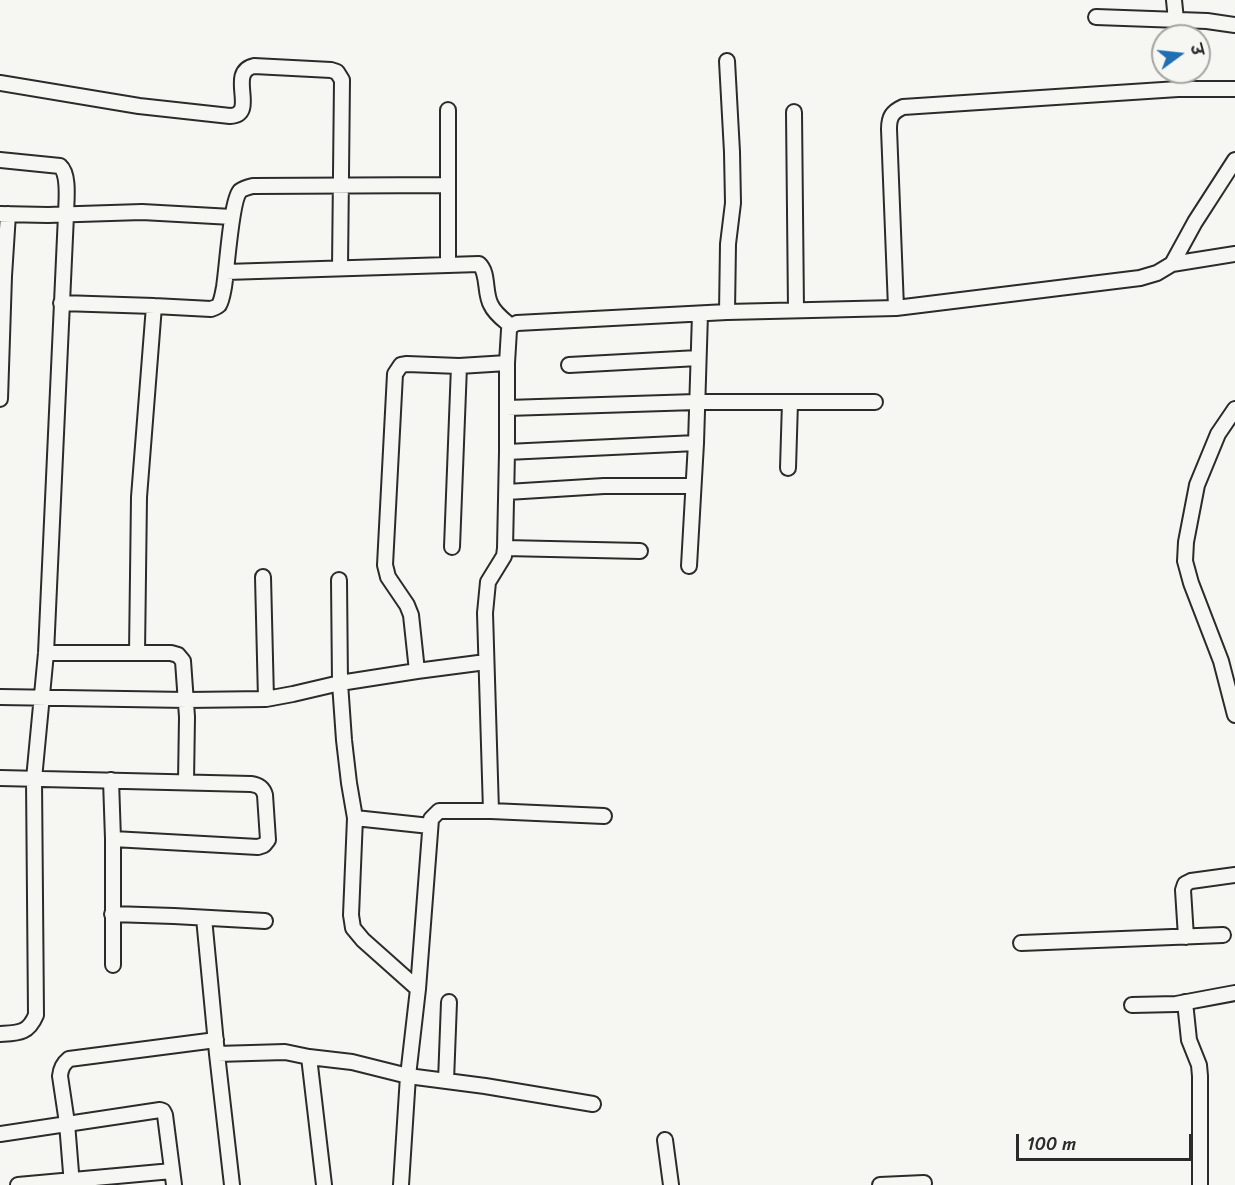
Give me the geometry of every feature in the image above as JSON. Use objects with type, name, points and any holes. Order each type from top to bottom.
[{"type":"street","points":[[1173,0],[1176,20]]},
{"type":"street","points":[[1096,17],[1207,21],[1235,25]]},
{"type":"street","points":[[727,62],[734,203],[728,244],[727,312]]},
{"type":"street","points":[[0,83],[139,106],[236,116],[243,104],[242,75],[249,67],[265,66],[337,72],[342,80],[340,268]]},
{"type":"street","points":[[896,308],[889,119],[895,111],[903,107],[1154,91],[1235,89]]},
{"type":"street","points":[[448,110],[448,264]]},
{"type":"street","points":[[794,112],[796,310]]},
{"type":"street","points":[[0,160],[60,166],[64,169],[66,176],[46,653],[34,778],[36,1015],[33,1023],[21,1032],[0,1034]]},
{"type":"street","points":[[1172,264],[1195,222],[1235,160]]},
{"type":"street","points":[[61,303],[211,309],[216,307],[221,301],[237,196],[245,188],[253,186],[448,185]]},
{"type":"street","points":[[0,399],[4,214],[66,215],[142,212],[232,217]]},
{"type":"street","points":[[491,811],[485,613],[488,582],[504,556],[506,548],[507,363],[511,326],[517,323],[727,312],[896,308],[1140,278],[1157,273],[1172,264],[1235,254]]},
{"type":"street","points":[[226,272],[474,263],[481,265],[487,296],[492,308],[511,326]]},
{"type":"street","points":[[136,653],[139,497],[154,306]]},
{"type":"street","points":[[689,566],[700,314]]},
{"type":"street","points":[[569,365],[698,358]]},
{"type":"street","points":[[417,671],[411,615],[407,605],[388,578],[385,566],[395,374],[401,365],[407,364],[459,366],[507,363]]},
{"type":"street","points":[[452,547],[459,366]]},
{"type":"street","points":[[507,408],[696,402],[875,402]]},
{"type":"street","points":[[788,468],[790,402]]},
{"type":"street","points":[[1235,409],[1218,434],[1197,485],[1186,542],[1185,561],[1191,583],[1221,661],[1235,715]]},
{"type":"street","points":[[507,452],[696,443]]},
{"type":"street","points":[[507,492],[604,486],[693,486]]},
{"type":"street","points":[[506,548],[640,551]]},
{"type":"street","points":[[263,577],[266,699]]},
{"type":"street","points":[[339,580],[340,683],[347,767],[355,818],[351,915],[353,928],[363,940],[418,989]]},
{"type":"street","points":[[46,653],[171,653],[178,655],[183,661],[187,700],[186,782]]},
{"type":"street","points":[[0,697],[266,699],[340,683],[486,662]]},
{"type":"street","points":[[0,778],[251,784],[258,785],[264,790],[268,840],[258,848],[113,839]]},
{"type":"street","points":[[111,780],[113,964]]},
{"type":"street","points":[[401,1185],[408,1076],[418,989],[431,819],[440,811],[604,816]]},
{"type":"street","points":[[355,818],[430,826]]},
{"type":"street","points":[[1186,937],[1183,890],[1185,884],[1191,881],[1235,875]]},
{"type":"street","points":[[112,914],[265,921]]},
{"type":"street","points":[[204,918],[232,1185]]},
{"type":"street","points":[[1021,943],[1223,935]]},
{"type":"street","points":[[1132,1005],[1166,1005],[1235,993]]},
{"type":"street","points":[[446,1081],[449,1002]]},
{"type":"street","points":[[1185,1002],[1189,1040],[1200,1076],[1200,1185]]},
{"type":"street","points":[[72,1183],[60,1076],[64,1064],[69,1059],[216,1040]]},
{"type":"street","points":[[217,1054],[285,1052],[352,1062],[408,1076],[593,1104]]},
{"type":"street","points":[[309,1057],[324,1185]]},
{"type":"street","points":[[0,1134],[160,1110],[165,1115],[173,1178],[18,1185]]},
{"type":"street","points":[[665,1140],[671,1185]]},
{"type":"street","points":[[880,1185],[924,1183]]}]
